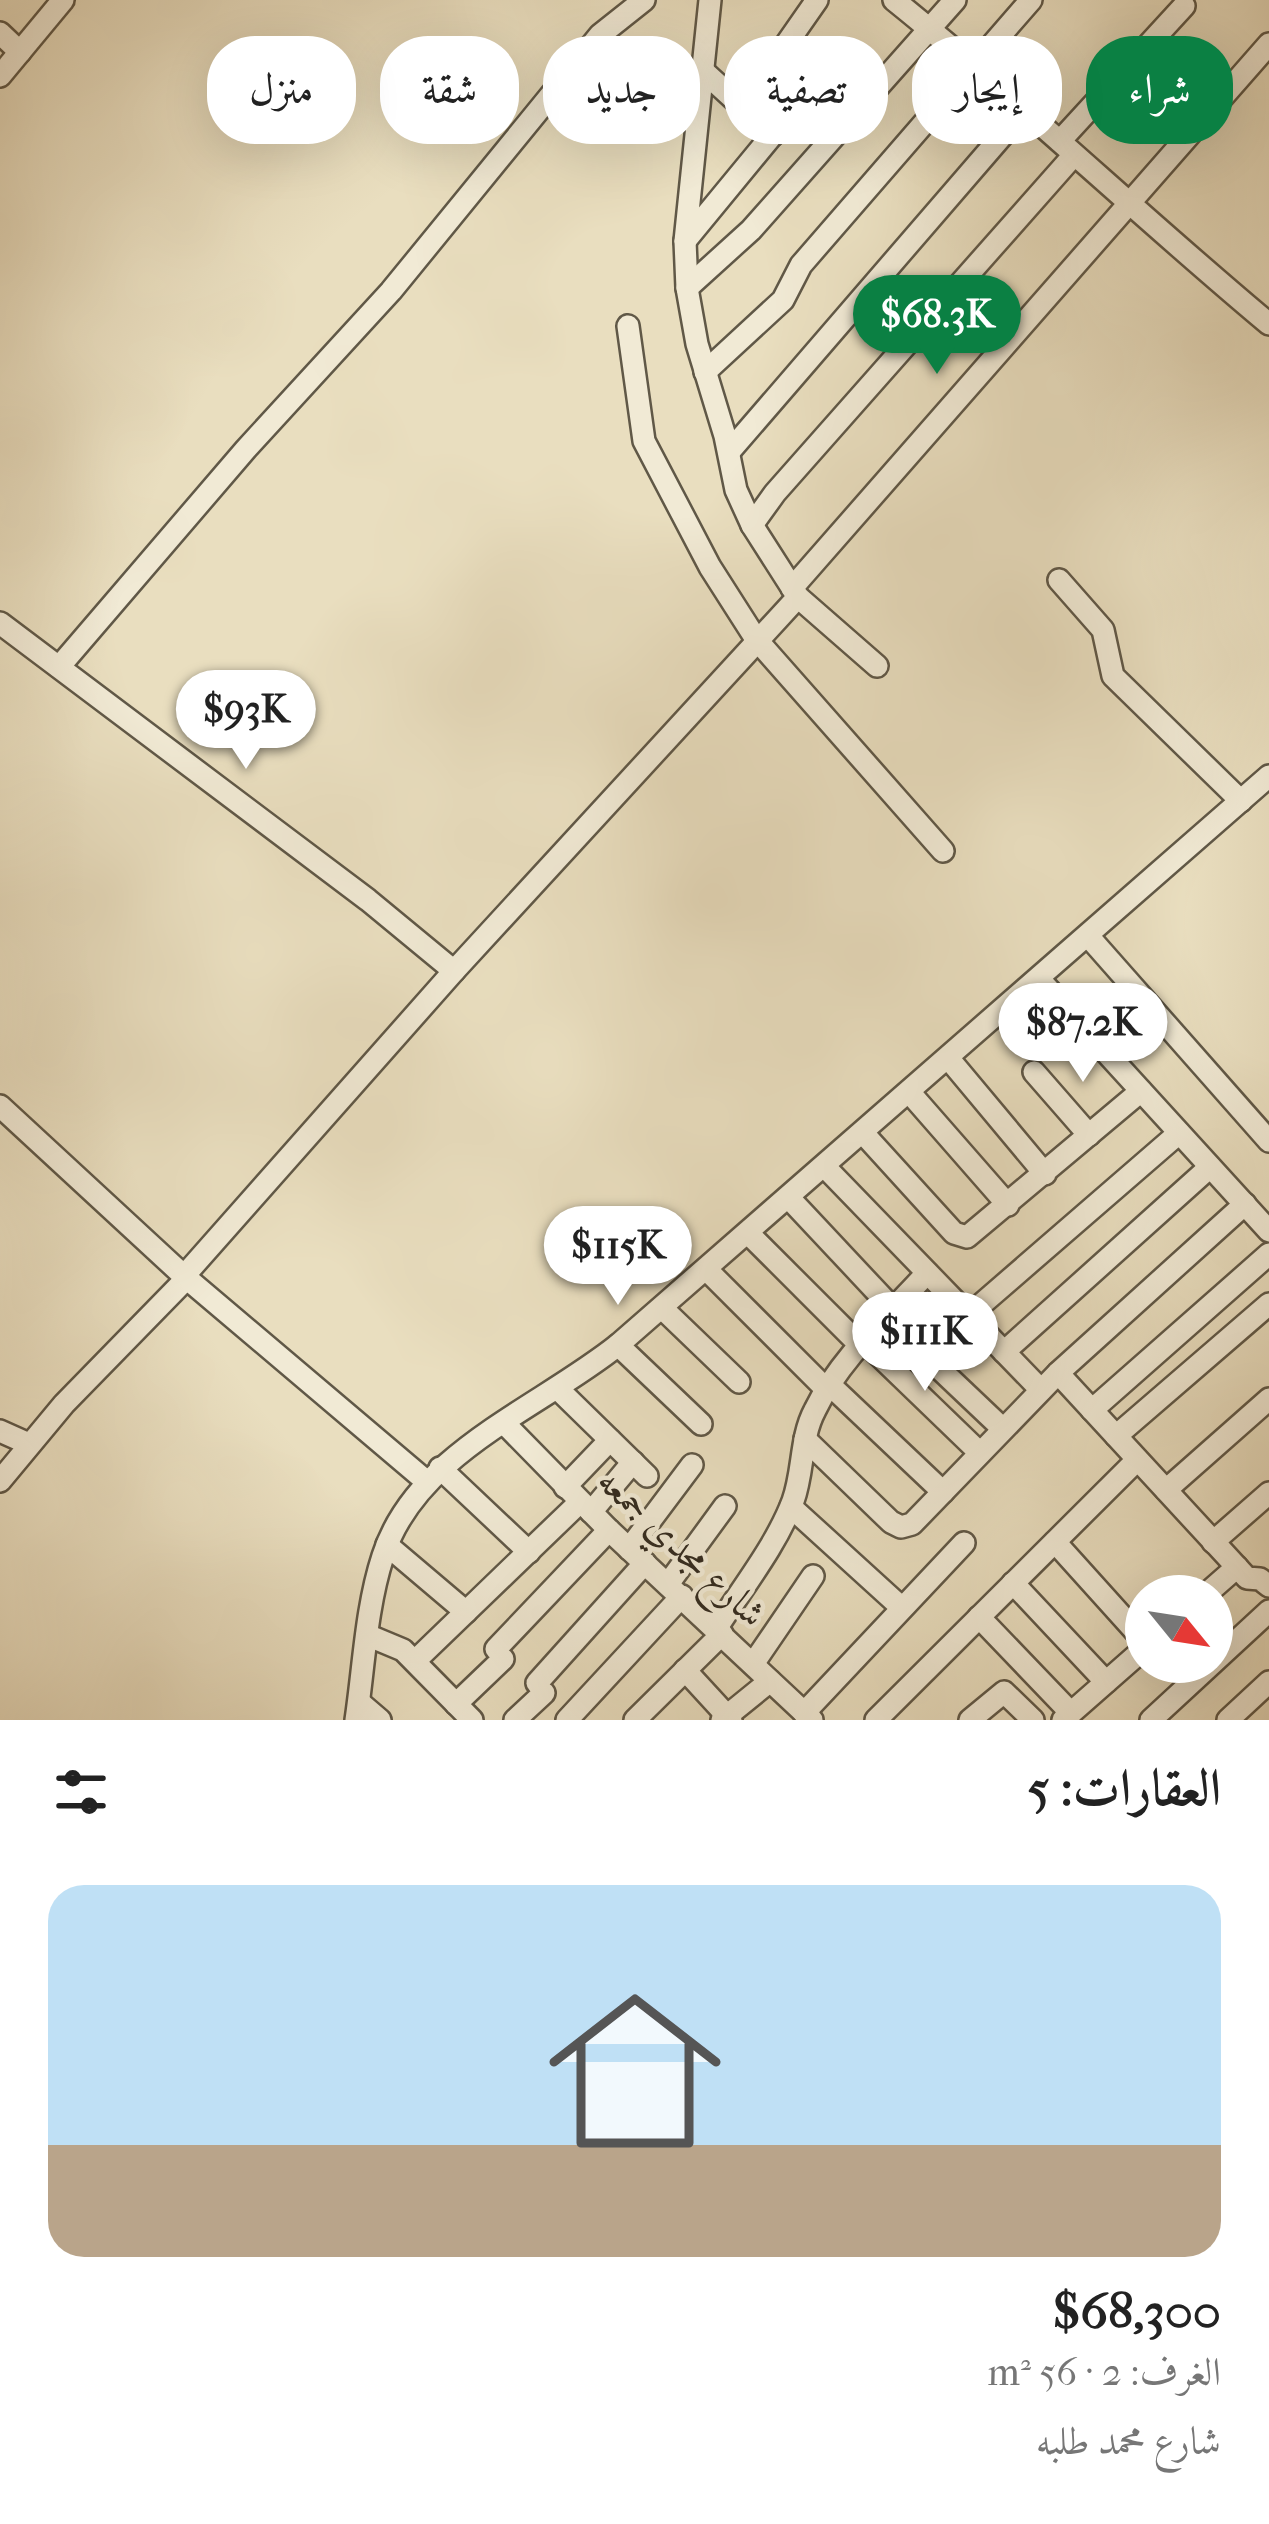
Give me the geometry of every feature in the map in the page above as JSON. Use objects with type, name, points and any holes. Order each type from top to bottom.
[{"type":"street","points":[[59,667],[231,466],[391,291],[600,35],[644,0]]},
{"type":"street","points":[[710,0],[685,241],[687,288],[705,372],[736,490],[791,599],[877,667]]},
{"type":"street","points":[[792,36],[817,0]]},
{"type":"street","points":[[893,0],[938,36]]},
{"type":"street","points":[[687,288],[751,230],[955,0]]},
{"type":"street","points":[[998,36],[1031,0]]},
{"type":"street","points":[[0,76],[55,3]]},
{"type":"street","points":[[752,525],[1184,5]]},
{"type":"street","points":[[0,33],[20,52]]},
{"type":"street","points":[[0,1481],[759,636],[1125,203],[1269,44]]},
{"type":"street","points":[[701,69],[724,92]]},
{"type":"street","points":[[705,372],[783,300],[801,265],[912,135]]},
{"type":"street","points":[[1062,143],[1125,203],[1269,324]]},
{"type":"street","points":[[685,241],[766,144]]},
{"type":"street","points":[[729,452],[995,144]]},
{"type":"street","points":[[628,326],[641,431],[710,567],[759,636],[943,851]]},
{"type":"street","points":[[1059,580],[1103,629],[1113,676],[1241,801]]},
{"type":"street","points":[[0,623],[368,900],[454,971]]},
{"type":"street","points":[[380,1720],[357,1711],[386,1545],[406,1506],[434,1475],[618,1345],[1269,776]]},
{"type":"street","points":[[1086,940],[1269,1142]]},
{"type":"street","points":[[1045,975],[1141,1091],[1269,1231]]},
{"type":"street","points":[[949,1059],[1045,1174]]},
{"type":"street","points":[[1034,1072],[1089,1136]]},
{"type":"street","points":[[863,1133],[951,1230],[963,1237],[976,1233],[1141,1091]]},
{"type":"street","points":[[910,1093],[1008,1205]]},
{"type":"street","points":[[0,1106],[185,1277],[529,1552]]},
{"type":"street","points":[[969,1315],[1179,1132]]},
{"type":"street","points":[[825,1167],[1040,1390]]},
{"type":"street","points":[[1004,1352],[1210,1167]]},
{"type":"street","points":[[789,1198],[890,1314],[1003,1429]]},
{"type":"street","points":[[805,1439],[891,1522],[901,1527],[912,1524],[1040,1390],[1245,1204]]},
{"type":"street","points":[[748,1233],[980,1453]]},
{"type":"street","points":[[1092,1410],[1269,1254]]},
{"type":"street","points":[[706,1269],[943,1492]]},
{"type":"street","points":[[634,1720],[719,1632],[791,1507],[805,1439],[828,1387],[928,1273]]},
{"type":"street","points":[[1116,1436],[1269,1304]]},
{"type":"street","points":[[662,1308],[739,1382]]},
{"type":"street","points":[[618,1345],[701,1424]]},
{"type":"street","points":[[1058,1373],[1250,1581],[1267,1581]]},
{"type":"street","points":[[558,1389],[640,1469],[579,1500]]},
{"type":"street","points":[[1166,1490],[1269,1399]]},
{"type":"street","name":"شارع مجدي جمعه","points":[[505,1424],[609,1530],[808,1716]]},
{"type":"street","points":[[0,1431],[29,1444]]},
{"type":"street","points":[[415,1661],[579,1500],[610,1440]]},
{"type":"street","points":[[876,1720],[1137,1460]]},
{"type":"street","points":[[515,1720],[637,1556],[692,1465]]},
{"type":"street","points":[[1213,1542],[1269,1493]]},
{"type":"street","points":[[567,1720],[675,1590],[724,1506]]},
{"type":"street","points":[[791,1507],[902,1608]]},
{"type":"street","points":[[367,1634],[391,1642],[415,1661],[464,1712],[499,1654],[609,1530]]},
{"type":"street","points":[[1054,1542],[1125,1621]]},
{"type":"street","points":[[808,1716],[964,1543]]},
{"type":"street","points":[[386,1545],[466,1612]]},
{"type":"street","points":[[1228,1575],[1237,1567]]},
{"type":"street","points":[[753,1664],[813,1576]]},
{"type":"street","points":[[1013,1583],[1106,1682]]},
{"type":"street","points":[[1151,1720],[1269,1611]]},
{"type":"street","points":[[979,1617],[1067,1716],[1125,1664]]},
{"type":"street","points":[[686,1670],[727,1719],[770,1681]]},
{"type":"street","points":[[1228,1720],[1269,1682]]},
{"type":"street","points":[[970,1720],[1004,1692],[1033,1720]]}]
